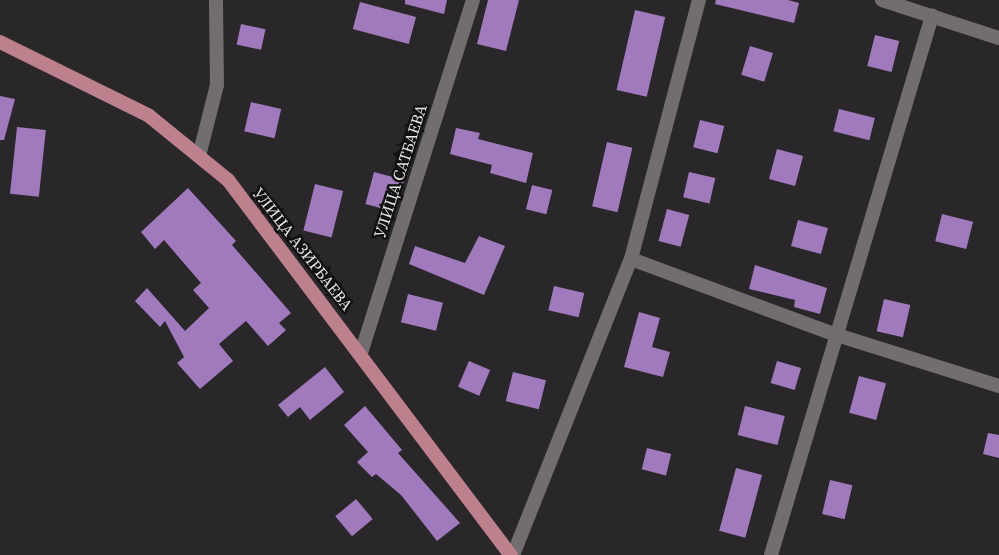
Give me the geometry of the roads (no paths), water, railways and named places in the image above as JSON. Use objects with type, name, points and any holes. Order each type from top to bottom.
[{"type":"main road","name":"УЛИЦА АЗИРБАЕВА","points":[[0,42],[148,115],[228,180],[361,352],[512,555]]},
{"type":"street","points":[[199,156],[217,85],[216,0]]},
{"type":"street","name":"УЛИЦА САТБАЕВА","points":[[361,352],[473,0]]},
{"type":"street","points":[[512,555],[631,259],[699,0]]},
{"type":"street","points":[[882,0],[999,38]]},
{"type":"street","points":[[771,555],[932,16]]},
{"type":"street","points":[[631,259],[837,335],[999,386]]}]
